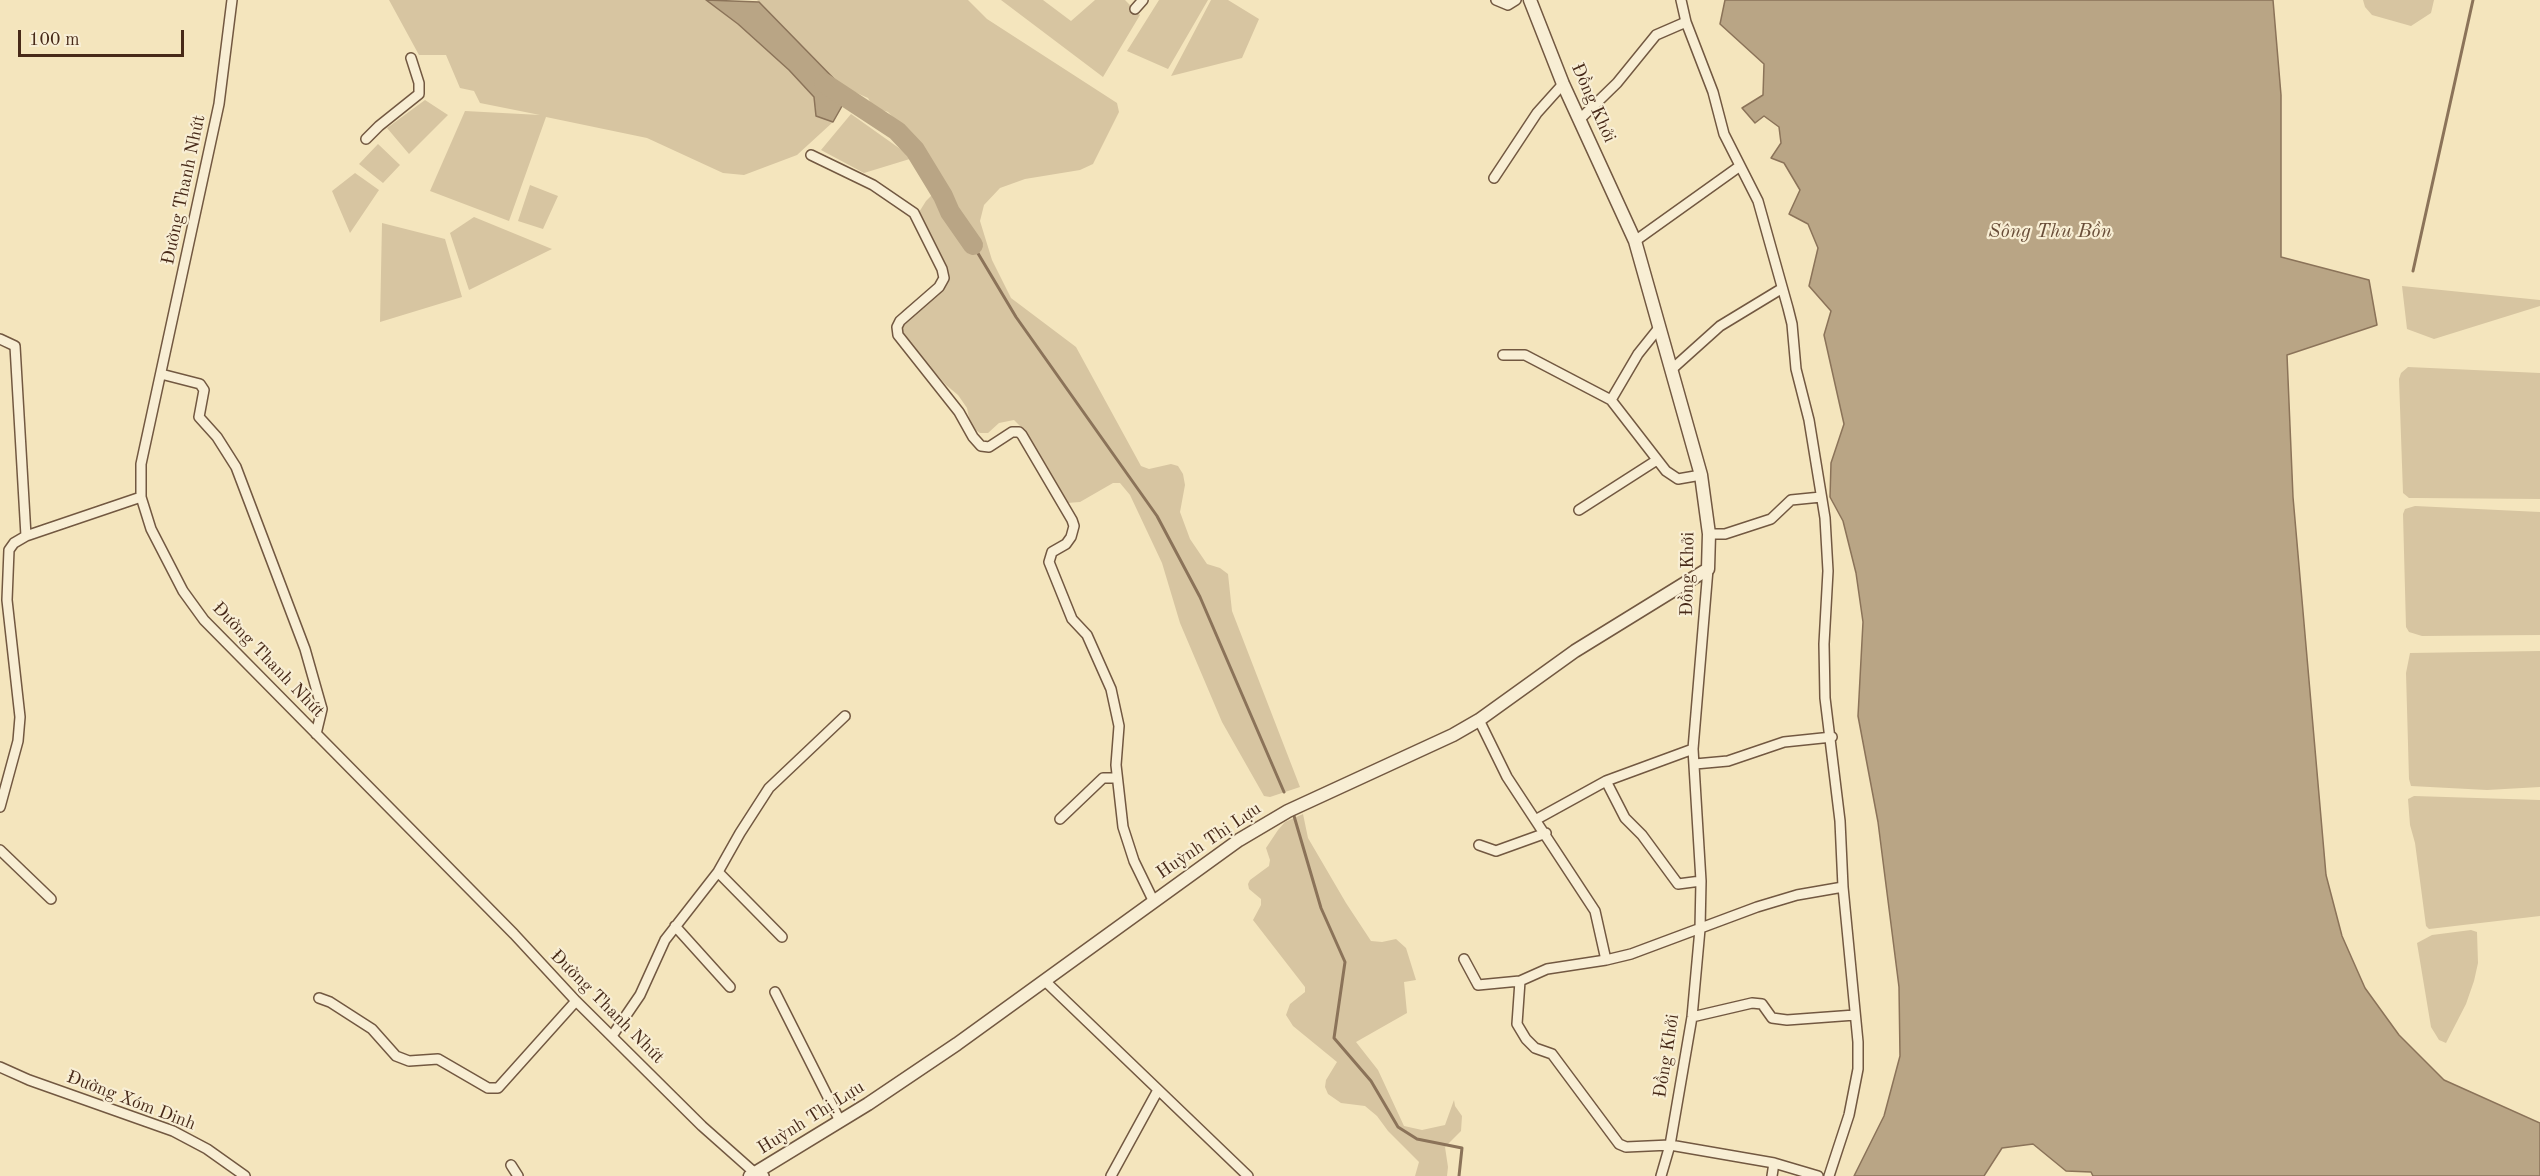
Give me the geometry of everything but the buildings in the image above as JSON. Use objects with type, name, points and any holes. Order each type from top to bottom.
[{"type":"street","name":"Đường Thanh Nhứt","points":[[232,0],[217,115],[141,464],[141,497],[151,529],[166,562],[204,620],[514,934],[576,1002],[702,1126],[756,1175]]},
{"type":"street","points":[[1135,9],[1143,0]]},
{"type":"street","points":[[1496,0],[1508,5],[1516,0]]},
{"type":"street","name":"Đồng Khởi","points":[[1530,0],[1563,84],[1635,241],[1701,475],[1708,534],[1708,569],[1693,749],[1701,881],[1700,929],[1692,1017],[1670,1145],[1661,1176]]},
{"type":"street","points":[[1681,0],[1686,22],[1713,92],[1724,134],[1758,201],[1792,324],[1796,369],[1809,420],[1821,497],[1827,545],[1825,688],[1832,737],[1858,1042],[1858,1069],[1849,1115],[1829,1176]]},
{"type":"street","points":[[1580,118],[1617,83],[1656,35],[1686,22]]},
{"type":"street","points":[[366,139],[418,94],[418,83],[411,58]]},
{"type":"street","points":[[1494,178],[1537,113],[1563,84]]},
{"type":"street","points":[[811,155],[873,184],[914,213],[942,269],[944,278],[939,287],[900,321],[897,327],[898,335],[959,412],[973,437],[981,446],[989,447],[1012,432],[1019,432],[1022,435],[1072,520],[1074,526],[1071,537],[1066,544],[1052,552],[1049,562],[1072,619],[1087,635],[1111,689],[1119,726],[1118,778],[1122,820],[1127,844],[1153,900]]},
{"type":"street","points":[[1635,241],[1740,166]]},
{"type":"street","points":[[1671,370],[1720,326],[1781,289]]},
{"type":"street","points":[[1611,399],[1638,354],[1658,329]]},
{"type":"street","points":[[0,339],[15,346],[26,536]]},
{"type":"street","points":[[1503,355],[1525,355],[1611,399],[1666,471],[1678,479],[1701,475]]},
{"type":"street","points":[[161,374],[200,384],[203,387],[205,393],[199,417],[217,437],[236,467],[305,649],[322,709],[316,734]]},
{"type":"street","points":[[1579,510],[1657,460]]},
{"type":"street","points":[[0,807],[18,741],[20,717],[4,600],[9,550],[14,543],[26,536],[141,497]]},
{"type":"street","points":[[1708,534],[1725,534],[1771,519],[1791,500],[1821,497]]},
{"type":"street","name":"Huỳnh Thị Lựu","points":[[756,1175],[957,1044],[1209,859],[1275,818],[1428,748],[1479,720],[1575,651],[1708,569]]},
{"type":"street","points":[[612,1035],[640,995],[665,940],[718,872],[769,788],[845,716]]},
{"type":"street","points":[[1479,720],[1507,777],[1537,819],[1595,911],[1606,960]]},
{"type":"street","points":[[1695,764],[1728,761],[1785,742],[1832,737]]},
{"type":"street","points":[[1537,819],[1606,782],[1693,749]]},
{"type":"street","points":[[1060,819],[1103,778],[1118,778]]},
{"type":"street","points":[[1606,782],[1625,818],[1642,835],[1678,884],[1701,881]]},
{"type":"street","points":[[1479,845],[1496,851],[1546,833]]},
{"type":"street","points":[[0,850],[51,899]]},
{"type":"street","points":[[718,872],[783,937]]},
{"type":"street","points":[[1464,959],[1478,985],[1520,981],[1546,969],[1606,960],[1700,929],[1757,907],[1843,887]]},
{"type":"street","points":[[675,926],[730,987]]},
{"type":"street","points":[[1045,981],[1248,1176]]},
{"type":"street","points":[[1520,981],[1517,1024],[1535,1048],[1552,1054],[1619,1144],[1626,1147],[1670,1145],[1774,1163],[1818,1176]]},
{"type":"street","points":[[775,992],[840,1121]]},
{"type":"street","points":[[319,998],[330,1002],[372,1029],[396,1056],[408,1061],[438,1059],[488,1088],[498,1089],[576,1002]]},
{"type":"street","points":[[1692,1017],[1752,1003],[1762,1004],[1765,1012],[1772,1018],[1786,1020],[1855,1015]]},
{"type":"street","name":"Đường Xóm Dinh","points":[[0,1067],[29,1080],[173,1131],[207,1149],[245,1176]]},
{"type":"street","points":[[1111,1176],[1158,1090]]},
{"type":"street","points":[[1772,1176],[1774,1163]]},
{"type":"street","points":[[511,1165],[518,1176]]},
{"type":"shaded area","points":[[389,0],[706,0],[738,24],[789,70],[814,97],[816,116],[833,122],[797,155],[744,175],[723,173],[647,138],[546,117],[509,221],[430,191],[465,111],[540,115],[480,103],[474,91],[460,88],[446,55],[419,55]]},
{"type":"shaded area","points":[[757,0],[968,0],[987,19],[1117,103],[1119,112],[1093,164],[1080,170],[1025,179],[1000,188],[984,205],[980,221],[992,260],[1011,298],[1076,347],[1141,466],[1149,469],[1171,464],[1178,466],[1183,474],[1185,485],[1180,512],[1190,539],[1207,564],[1220,568],[1228,574],[1232,611],[1300,787],[1270,797],[1264,796],[1222,722],[1180,623],[1162,563],[1130,495],[1120,483],[1113,483],[1080,502],[1067,503],[1057,492],[1022,428],[1014,420],[999,423],[988,433],[980,433],[971,427],[967,408],[958,395],[946,385],[898,330],[897,319],[903,310],[943,279],[916,217],[926,201],[943,184],[924,150],[888,112],[873,107],[868,98],[841,86]]},
{"type":"shaded area","points":[[1001,0],[1043,0],[1071,21],[1095,0],[1125,0],[1140,15],[1103,77]]},
{"type":"shaded area","points":[[1159,0],[1208,0],[1168,69],[1127,51]]},
{"type":"shaded area","points":[[1211,0],[1228,0],[1259,19],[1242,58],[1171,76]]},
{"type":"shaded area","points":[[2363,0],[2434,0],[2431,13],[2411,26],[2372,15],[2365,7]]},
{"type":"shaded area","points":[[425,100],[448,115],[409,154],[387,128]]},
{"type":"shaded area","points":[[851,114],[913,158],[864,173],[821,150]]},
{"type":"shaded area","points":[[378,144],[400,165],[383,183],[359,164]]},
{"type":"shaded area","points":[[355,173],[379,190],[350,233],[332,191]]},
{"type":"shaded area","points":[[530,185],[558,196],[543,229],[518,221]]},
{"type":"shaded area","points":[[474,217],[552,249],[469,290],[450,233]]},
{"type":"shaded area","points":[[382,223],[445,239],[462,297],[380,322]]},
{"type":"shaded area","points":[[2402,286],[2540,300],[2540,306],[2434,339],[2407,329]]},
{"type":"shaded area","points":[[2408,367],[2540,373],[2540,499],[2409,498],[2403,493],[2399,379],[2401,373]]},
{"type":"shaded area","points":[[2415,506],[2540,512],[2540,635],[2422,636],[2409,632],[2406,627],[2403,514],[2405,509]]},
{"type":"shaded area","points":[[2540,651],[2540,787],[2487,790],[2411,786],[2406,673],[2410,653]]},
{"type":"shaded area","points":[[2414,796],[2540,800],[2540,916],[2429,929],[2426,926],[2415,843],[2410,825],[2408,799]]},
{"type":"shaded area","points":[[1303,814],[1308,838],[1371,941],[1382,942],[1396,939],[1406,948],[1416,980],[1404,982],[1407,1013],[1356,1042],[1378,1070],[1404,1126],[1422,1130],[1445,1125],[1454,1100],[1462,1116],[1461,1131],[1445,1147],[1447,1176],[1415,1176],[1419,1162],[1388,1131],[1377,1116],[1365,1106],[1341,1103],[1328,1094],[1325,1087],[1326,1080],[1337,1062],[1293,1026],[1286,1015],[1290,1004],[1305,992],[1305,987],[1253,920],[1261,905],[1261,899],[1249,889],[1248,884],[1269,866],[1270,860],[1266,848],[1278,830],[1285,822]]},
{"type":"shaded area","points":[[2471,930],[2477,932],[2478,963],[2466,1004],[2446,1043],[2439,1040],[2431,1027],[2417,943],[2432,935]]},
{"type":"water","points":[[706,0],[759,2],[841,86],[846,99],[833,122],[816,116],[814,97],[789,70],[738,24]]},
{"type":"water","name":"Sông Thu Bồn","points":[[1725,0],[2273,0],[2281,95],[2281,257],[2369,280],[2377,325],[2287,355],[2293,497],[2326,875],[2342,936],[2365,988],[2399,1035],[2444,1080],[2540,1123],[2540,1176],[2093,1176],[2091,1172],[2066,1171],[2033,1144],[2002,1148],[1984,1176],[1854,1176],[1884,1116],[1900,1056],[1899,987],[1878,822],[1858,716],[1863,622],[1856,573],[1843,521],[1830,497],[1831,463],[1844,424],[1824,335],[1831,311],[1809,286],[1818,248],[1808,224],[1789,214],[1800,190],[1784,163],[1771,158],[1781,143],[1779,127],[1764,116],[1755,123],[1742,108],[1763,95],[1764,64],[1720,24]]},
{"type":"waterway","points":[[2413,271],[2473,0]]},
{"type":"waterway","points":[[824,83],[897,131],[915,150],[950,212],[973,245]]},
{"type":"waterway","points":[[973,245],[1016,317],[1157,516],[1200,597],[1284,792]]},
{"type":"waterway","points":[[1294,816],[1321,908],[1345,962],[1334,1038],[1371,1081],[1398,1127],[1417,1139],[1462,1148],[1459,1176]]}]
